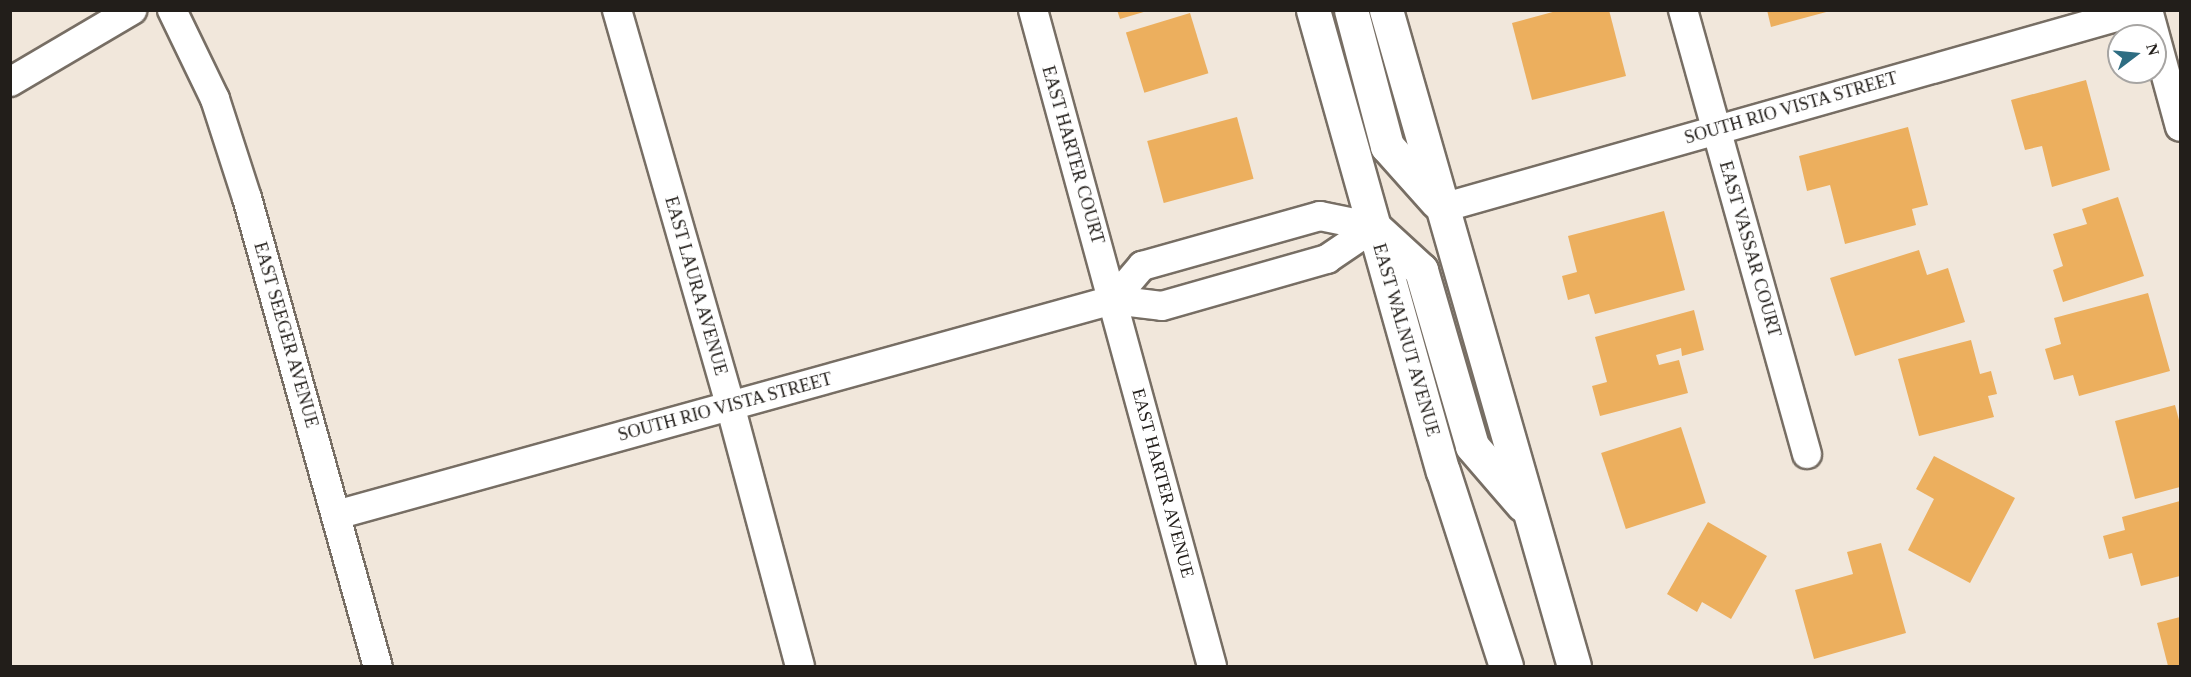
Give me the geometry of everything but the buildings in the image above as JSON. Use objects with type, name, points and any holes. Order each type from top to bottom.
[{"type":"main road","name":"EAST WALNUT AVENUE","points":[[1313,10],[1443,471],[1506,666]]},
{"type":"main road","points":[[1351,10],[1387,146],[1442,208]]},
{"type":"main road","points":[[1386,10],[1574,666]]},
{"type":"main road","points":[[1374,227],[1421,270],[1472,446],[1529,511]]},
{"type":"street","points":[[10,82],[132,10]]},
{"type":"street","name":"EAST SEEGER AVENUE","points":[[172,10],[215,99],[233,154],[378,666]]},
{"type":"street","name":"EAST LAURA AVENUE","points":[[617,10],[730,405],[800,666]]},
{"type":"street","name":"EAST HARTER COURT","points":[[1033,10],[1113,300]]},
{"type":"street","name":"EAST VASSAR COURT","points":[[1683,10],[1807,454]]},
{"type":"street","name":"SOUTH RIO VISTA STREET","points":[[1442,208],[2141,10]]},
{"type":"street","points":[[2148,10],[2181,127]]},
{"type":"street","points":[[1113,300],[1142,266],[1320,216],[1374,227]]},
{"type":"street","name":"SOUTH RIO VISTA STREET","points":[[336,515],[1113,300],[1162,306],[1327,259],[1374,227]]},
{"type":"street","name":"EAST HARTER AVENUE","points":[[1113,300],[1212,666]]}]
